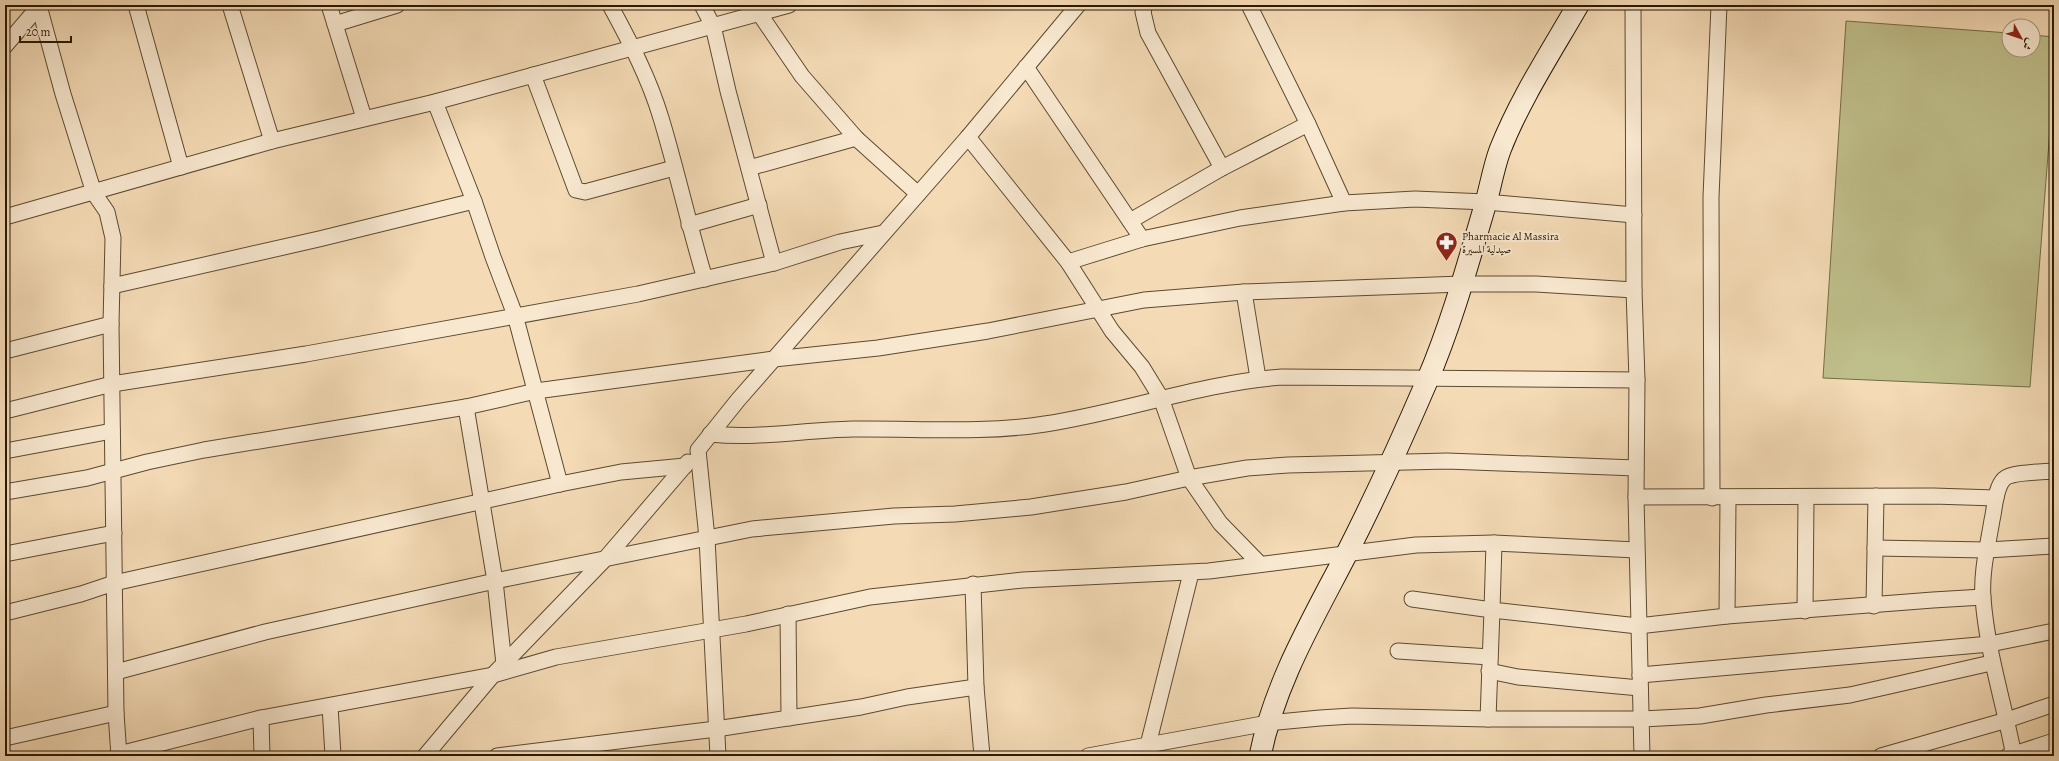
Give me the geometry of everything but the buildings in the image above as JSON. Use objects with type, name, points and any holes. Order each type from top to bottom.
[{"type":"street","points":[[136,5],[181,167]]},
{"type":"street","points":[[230,5],[272,141]]},
{"type":"street","points":[[329,5],[364,118]]},
{"type":"street","points":[[335,24],[397,5]]},
{"type":"street","points":[[610,5],[634,48],[661,119],[705,279]]},
{"type":"street","points":[[702,5],[713,26],[728,92],[774,263]]},
{"type":"street","points":[[5,218],[272,141],[435,102],[790,5]]},
{"type":"street","points":[[425,756],[493,676],[605,559],[774,359],[968,137],[1078,5]]},
{"type":"street","points":[[1145,5],[1143,12],[1148,33],[1222,168]]},
{"type":"street","points":[[1249,5],[1308,124],[1344,203]]},
{"type":"street","points":[[1260,756],[1268,723],[1282,682],[1299,644],[1392,461],[1428,378],[1462,284],[1496,165],[1508,132],[1578,5]]},
{"type":"street","points":[[1633,5],[1634,290],[1637,380],[1636,550],[1642,756]]},
{"type":"street","points":[[1712,498],[1711,197],[1719,5]]},
{"type":"street","points":[[5,46],[40,6]]},
{"type":"street","points":[[40,6],[63,94],[94,193],[107,212],[113,238],[111,324],[112,472],[116,713],[119,755],[261,718],[493,676],[556,657],[712,630],[870,597],[973,584],[1031,579],[1191,573],[1347,552],[1416,545],[1494,543],[1636,550]]},
{"type":"street","points":[[759,13],[802,76],[856,138],[918,194]]},
{"type":"street","points":[[1026,66],[1142,239]]},
{"type":"street","points":[[533,75],[576,190],[584,192],[674,168]]},
{"type":"street","points":[[435,102],[474,201],[515,315],[560,484]]},
{"type":"street","points":[[1130,221],[1222,168],[1308,124]]},
{"type":"street","points":[[968,137],[1068,262],[1112,331],[1142,367],[1161,398],[1189,478],[1220,523],[1260,564]]},
{"type":"street","points":[[749,168],[856,138]]},
{"type":"street","points":[[1068,262],[1142,239],[1240,218],[1344,203],[1415,198],[1486,202],[1634,215]]},
{"type":"street","points":[[112,286],[474,201]]},
{"type":"street","points":[[689,225],[759,205]]},
{"type":"street","points":[[5,410],[112,384],[306,354],[515,315],[638,294],[774,263],[840,242],[883,233]]},
{"type":"street","points":[[5,492],[112,472],[147,462],[204,450],[466,407],[536,391],[774,359],[878,348],[988,331],[1144,300],[1244,292],[1462,284],[1536,284],[1634,290]]},
{"type":"street","points":[[1244,292],[1258,378]]},
{"type":"street","points":[[5,351],[111,324]]},
{"type":"street","points":[[710,434],[751,436],[850,429],[1010,427],[1059,421],[1258,378],[1310,376],[1637,380]]},
{"type":"street","points":[[466,407],[495,581],[504,664]]},
{"type":"street","points":[[5,451],[112,431]]},
{"type":"street","points":[[698,450],[707,538],[718,756]]},
{"type":"street","points":[[116,672],[265,632],[495,581],[752,529],[799,523],[894,516],[955,514],[1031,507],[1126,492],[1189,478],[1261,467],[1392,461],[1500,462],[1636,468]]},
{"type":"street","points":[[5,613],[81,594],[114,583],[560,484],[621,472],[685,466]]},
{"type":"street","points":[[2054,471],[2012,475],[2004,478],[1999,485],[1987,550],[1982,598],[1992,663],[2007,720],[2012,755],[2054,741]]},
{"type":"street","points":[[1636,498],[1806,498],[1876,496],[1996,498]]},
{"type":"street","points":[[1874,606],[1876,496]]},
{"type":"street","points":[[1727,616],[1728,498]]},
{"type":"street","points":[[1805,612],[1806,498]]},
{"type":"street","points":[[5,554],[114,533]]},
{"type":"street","points":[[1488,719],[1494,543]]},
{"type":"street","points":[[1874,548],[1987,550],[2054,546]]},
{"type":"street","points":[[1148,745],[1191,573]]},
{"type":"street","points":[[973,584],[976,687],[982,756]]},
{"type":"street","points":[[1412,599],[1492,610],[1638,626],[1727,616],[1805,612],[1933,600],[1982,598]]},
{"type":"street","points":[[788,614],[789,718]]},
{"type":"street","points":[[1398,651],[1489,664],[1518,677],[1640,682],[1990,644],[2054,631]]},
{"type":"street","points":[[1088,756],[1268,723],[1352,716],[1642,720],[1700,716],[1766,705],[1850,695],[1992,663]]},
{"type":"street","points":[[497,756],[716,729],[976,687]]},
{"type":"street","points":[[1881,756],[2007,720],[2054,704]]},
{"type":"street","points":[[330,706],[333,756]]},
{"type":"street","points":[[5,738],[116,713]]},
{"type":"street","points":[[261,718],[262,756]]},
{"type":"green space","points":[[1846,21],[2001,32],[2001,58],[2041,58],[2041,36],[2054,37],[2054,77],[2030,387],[1823,378]]},
{"type":"place","name":"Pharmacie Al Massira صيدلية المسيرة","points":[[1446,262]]}]
